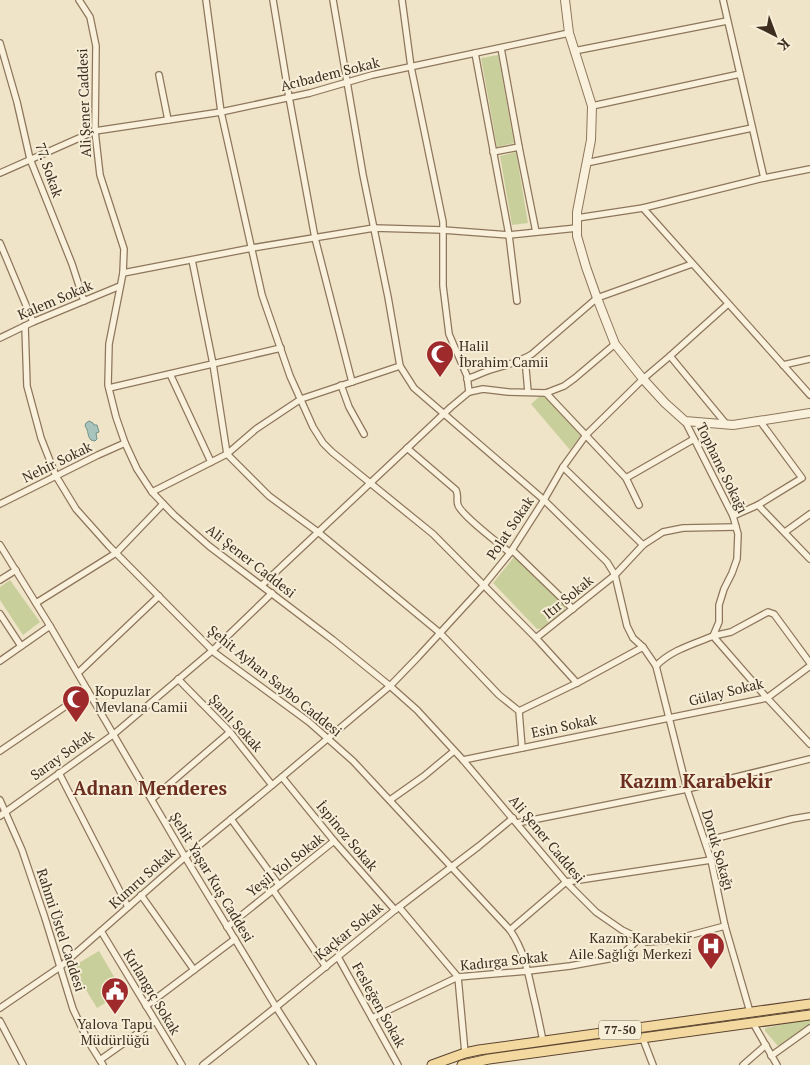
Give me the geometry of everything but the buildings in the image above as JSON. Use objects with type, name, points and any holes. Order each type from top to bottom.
[{"type":"main road","name":"77-50","points":[[432,1065],[464,1053],[810,1004]]},
{"type":"main road","points":[[750,1012],[753,1023]]},
{"type":"main road","name":"77-50","points":[[462,1065],[810,1015]]},
{"type":"street","name":"Ali Şener Caddesi","points":[[79,0],[90,17],[96,46],[95,131],[100,175],[124,249],[120,286],[108,344],[109,388],[116,417],[126,443],[137,469],[152,492],[174,515],[209,546],[390,686],[417,710],[515,820],[566,882],[596,912],[622,930],[647,942],[672,940],[725,926]]},
{"type":"street","points":[[208,0],[222,112],[262,295],[290,376],[313,427],[323,443],[332,452],[433,534],[536,638],[577,683]]},
{"type":"street","points":[[273,0],[315,238],[352,382]]},
{"type":"street","points":[[333,0],[362,175],[388,297],[400,366],[414,388],[544,500],[607,562],[615,575],[626,626],[633,638],[643,647],[656,666],[676,651],[713,636],[731,632],[768,612],[774,614],[810,665]]},
{"type":"street","points":[[402,0],[411,67],[443,222],[443,286],[449,334],[467,379],[469,392]]},
{"type":"street","points":[[565,0],[569,33],[592,106],[590,140],[577,212],[577,236],[597,298],[615,344],[643,379],[685,421],[727,425],[810,413]]},
{"type":"street","points":[[722,0],[764,178]]},
{"type":"street","points":[[574,51],[727,21]]},
{"type":"street","name":"Acıbadem Sokak","points":[[0,173],[95,131],[222,112],[372,75],[569,33]]},
{"type":"street","name":"77. Sokak","points":[[0,43],[17,102],[30,159],[72,264],[84,301]]},
{"type":"street","points":[[502,48],[536,232]]},
{"type":"street","points":[[475,53],[509,235],[517,301]]},
{"type":"street","points":[[592,106],[740,74]]},
{"type":"street","points":[[159,75],[168,120]]},
{"type":"street","points":[[586,163],[752,128]]},
{"type":"street","points":[[494,152],[519,147]]},
{"type":"street","points":[[577,218],[643,208],[764,178],[810,169]]},
{"type":"street","points":[[643,208],[810,396]]},
{"type":"street","points":[[122,272],[374,228],[443,230],[509,235],[577,228]]},
{"type":"street","points":[[0,243],[34,322]]},
{"type":"street","points":[[192,260],[213,364],[227,454],[269,496],[318,532],[440,633],[500,695],[519,711],[522,748]]},
{"type":"street","points":[[467,379],[520,361],[532,354],[597,298],[692,264]]},
{"type":"street","name":"Kalem Sokak","points":[[0,338],[120,286]]},
{"type":"street","name":"Polat Sokak","points":[[390,686],[484,585],[511,551],[544,500],[563,466],[586,435],[643,379],[728,304]]},
{"type":"street","name":"Şehit Ayhan Saybo Caddesi","points":[[25,326],[27,386],[41,438],[56,476],[76,509],[116,553],[212,650],[309,722],[353,761],[510,930],[518,941],[523,954],[543,1041]]},
{"type":"street","points":[[262,586],[469,392],[483,389],[508,392],[546,392],[564,386],[615,344]]},
{"type":"street","points":[[109,388],[281,348]]},
{"type":"street","points":[[670,356],[727,425]]},
{"type":"street","points":[[525,358],[528,392]]},
{"type":"street","points":[[783,365],[810,359]]},
{"type":"street","points":[[152,492],[227,454],[256,429],[301,399],[400,366]]},
{"type":"street","points":[[170,374],[211,462]]},
{"type":"street","points":[[341,386],[348,407],[364,434]]},
{"type":"street","points":[[546,392],[626,478],[639,506]]},
{"type":"street","name":"Tophane Sokağı","points":[[685,421],[733,516],[738,534],[737,559],[719,604],[719,622],[713,636]]},
{"type":"street","points":[[733,516],[758,505],[802,478],[760,421]]},
{"type":"street","points":[[626,478],[694,440]]},
{"type":"street","name":"Nehir Sokak","points":[[0,504],[126,443]]},
{"type":"street","points":[[408,448],[456,490],[458,506],[466,516],[511,551],[574,609]]},
{"type":"street","points":[[563,466],[643,545]]},
{"type":"street","points":[[36,603],[116,553],[163,504]]},
{"type":"street","points":[[758,505],[810,559]]},
{"type":"street","points":[[785,532],[810,514]]},
{"type":"street","name":"Itır Sokak","points":[[536,638],[615,575],[643,545],[663,532],[683,528],[736,527]]},
{"type":"street","name":"Şehit Yaşar Kuş Caddesi","points":[[0,545],[78,673],[234,939],[313,1065]]},
{"type":"street","points":[[0,580],[16,570]]},
{"type":"street","name":"Saray Sokak","points":[[3,814],[114,734],[212,650],[272,593]]},
{"type":"street","points":[[78,673],[159,596]]},
{"type":"street","points":[[0,614],[21,646]]},
{"type":"street","points":[[0,662],[50,626]]},
{"type":"street","points":[[713,636],[810,744]]},
{"type":"street","points":[[519,711],[577,683],[643,647]]},
{"type":"street","name":"Gülay Sokak","points":[[669,718],[767,698],[810,665]]},
{"type":"street","name":"Doruk Sokağı","points":[[656,666],[687,789],[711,860],[725,926],[750,1012]]},
{"type":"street","name":"Şanlı Sokak","points":[[178,679],[230,732],[272,785]]},
{"type":"street","name":"Kumru Sokak","points":[[0,1008],[60,967],[185,856],[282,778],[390,686]]},
{"type":"street","points":[[0,751],[88,691]]},
{"type":"street","name":"Esin Sokak","points":[[463,760],[669,718]]},
{"type":"street","points":[[152,799],[230,732]]},
{"type":"street","points":[[390,800],[424,776],[454,751]]},
{"type":"street","points":[[515,820],[687,789],[810,759]]},
{"type":"street","points":[[59,774],[128,907]]},
{"type":"street","name":"İspinoz Sokak","points":[[282,778],[334,841],[458,977]]},
{"type":"street","name":"Rahmi Üstel Caddesi","points":[[0,800],[3,814],[22,850],[46,918],[73,1009],[88,1041],[101,1062]]},
{"type":"street","points":[[705,841],[810,816]]},
{"type":"street","points":[[231,819],[326,967]]},
{"type":"street","name":"Kaçkar Sokak","points":[[203,1065],[397,909],[515,820]]},
{"type":"street","name":"Yeşil Yol Sokak","points":[[227,927],[334,841]]},
{"type":"street","points":[[510,930],[566,882],[711,860]]},
{"type":"street","points":[[142,895],[194,970]]},
{"type":"street","name":"Kırlangıç Sokak","points":[[101,932],[182,1065]]},
{"type":"street","name":"Kadırga Sokak","points":[[372,1018],[458,977],[570,966],[619,957],[640,938]]},
{"type":"street","points":[[146,1006],[234,939]]},
{"type":"street","name":"Fesleğen Sokak","points":[[338,957],[398,1065]]},
{"type":"street","points":[[458,977],[464,1053]]},
{"type":"street","points":[[0,1021],[23,1065]]},
{"type":"street","points":[[101,1062],[155,1021]]},
{"type":"street","points":[[753,1023],[777,1065]]},
{"type":"street","points":[[771,1056],[810,1028]]},
{"type":"street","points":[[643,1039],[653,1064]]},
{"type":"street","points":[[743,1065],[766,1045]]},
{"type":"green space","points":[[498,55],[514,143],[497,147],[481,58]]},
{"type":"green space","points":[[516,152],[528,223],[512,225],[500,156]]},
{"type":"green space","points":[[540,396],[546,398],[581,435],[570,450],[531,404]]},
{"type":"green space","points":[[514,557],[517,557],[565,605],[565,610],[545,628],[537,629],[493,583]]},
{"type":"green space","points":[[10,580],[40,622],[23,635],[0,600],[0,587]]},
{"type":"green space","points":[[99,951],[123,992],[97,1008],[72,967]]},
{"type":"green space","points":[[810,1019],[810,1025],[778,1046],[765,1031],[765,1028]]},
{"type":"water","points":[[89,421],[97,425],[99,432],[96,433],[97,439],[95,441],[91,440],[85,426]]},
{"type":"place","name":"Halil İbrahim Camii","points":[[440,378]]},
{"type":"place","name":"Kopuzlar Mevlana Camii","points":[[76,723]]},
{"type":"place","name":"Kazım Karabekir Aile Sağlığı Merkezi","points":[[711,970]]},
{"type":"place","name":"Yalova Tapu Müdürlüğü","points":[[115,1015]]},
{"type":"district","name":"Kazım Karabekir","points":[[696,781]]},
{"type":"district","name":"Adnan Menderes","points":[[150,788]]}]
